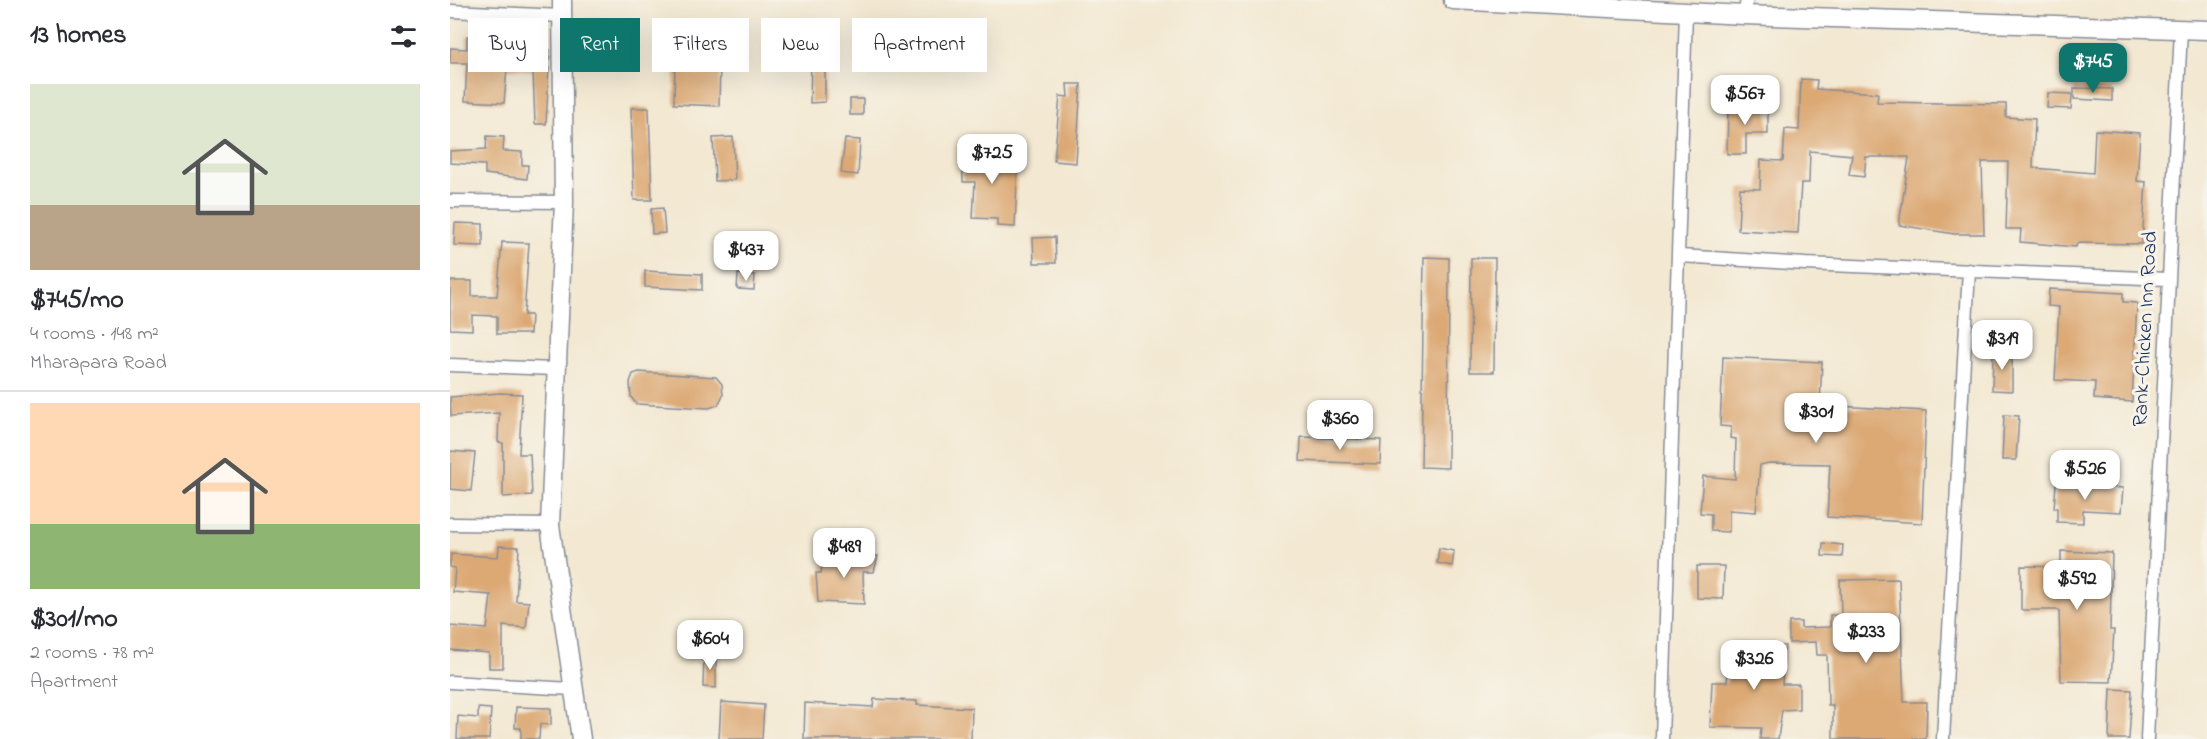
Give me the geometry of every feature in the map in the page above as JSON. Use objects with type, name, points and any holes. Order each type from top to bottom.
[{"type":"main road","points":[[1453,0],[1686,12],[1745,8],[2207,30]]},
{"type":"main road","points":[[562,8],[564,202],[550,525],[581,739]]},
{"type":"street","points":[[450,11],[562,8]]},
{"type":"street","points":[[1662,739],[1680,256],[1686,12]]},
{"type":"street","name":"Rank-Chicken Inn Road","points":[[2147,739],[2167,279],[2181,29]]},
{"type":"street","points":[[450,201],[564,202]]},
{"type":"street","points":[[1680,256],[1805,264],[2167,279]]},
{"type":"street","points":[[1943,739],[1968,270]]},
{"type":"street","points":[[450,365],[556,369]]},
{"type":"street","points":[[450,524],[550,525]]},
{"type":"street","points":[[450,682],[572,689]]},
{"type":"building","points":[[467,36],[468,72],[507,72],[504,103],[465,101],[467,63],[450,63],[450,48],[467,49]]},
{"type":"building","points":[[548,50],[550,50],[546,124],[535,124],[533,72],[548,72]]},
{"type":"building","points":[[675,72],[720,72],[719,106],[674,104]]},
{"type":"building","points":[[811,72],[825,72],[825,102],[810,103]]},
{"type":"building","points":[[1801,79],[1817,80],[1816,89],[1878,93],[1877,102],[2006,104],[2006,117],[2035,119],[2033,168],[2093,173],[2095,130],[2140,133],[2137,181],[2146,182],[2142,244],[2077,243],[2076,247],[2020,242],[2021,229],[2006,229],[2008,162],[1982,162],[1984,234],[1954,234],[1899,225],[1909,157],[1866,157],[1864,177],[1849,175],[1852,155],[1810,151],[1809,183],[1801,183],[1798,233],[1738,230],[1740,188],[1760,189],[1761,160],[1783,161],[1785,129],[1799,130]]},
{"type":"building","points":[[1067,84],[1081,84],[1076,163],[1054,161],[1060,96],[1068,97]]},
{"type":"building","points":[[2074,88],[2112,89],[2112,101],[2074,99]]},
{"type":"building","points":[[2048,93],[2072,94],[2071,109],[2047,108]]},
{"type":"building","points":[[850,99],[863,99],[863,115],[850,115]]},
{"type":"building","points":[[1728,106],[1768,107],[1768,134],[1746,134],[1746,154],[1727,154]]},
{"type":"building","points":[[631,108],[649,108],[652,200],[634,200]]},
{"type":"building","points":[[487,136],[504,137],[503,151],[522,152],[522,165],[528,165],[527,179],[485,174],[485,165],[450,163],[450,151],[486,149]]},
{"type":"building","points":[[733,137],[735,180],[715,181],[713,138]]},
{"type":"building","points":[[845,139],[860,140],[858,175],[841,173]]},
{"type":"building","points":[[962,147],[986,149],[986,154],[1018,156],[1015,227],[997,226],[997,219],[973,218],[975,182],[963,182]]},
{"type":"building","points":[[663,208],[665,233],[652,234],[651,209]]},
{"type":"building","points":[[455,223],[483,224],[483,246],[454,245]]},
{"type":"building","points":[[1055,237],[1056,263],[1034,263],[1033,238]]},
{"type":"building","points":[[502,242],[529,243],[524,315],[531,315],[530,334],[497,334],[497,316],[472,315],[472,330],[450,329],[450,281],[472,281],[472,296],[497,296]]},
{"type":"building","points":[[1424,257],[1449,258],[1448,468],[1421,467]]},
{"type":"building","points":[[1471,258],[1495,258],[1494,372],[1470,372]]},
{"type":"building","points":[[645,271],[702,274],[702,290],[645,287]]},
{"type":"building","points":[[738,274],[755,275],[754,290],[737,289]]},
{"type":"building","points":[[2049,289],[2123,293],[2123,302],[2137,303],[2132,402],[2094,399],[2095,382],[2055,380],[2059,307],[2048,306]]},
{"type":"building","points":[[1993,352],[2012,352],[2012,391],[1992,390]]},
{"type":"building","points":[[1723,357],[1822,362],[1820,405],[1926,411],[1922,523],[1827,517],[1830,464],[1769,463],[1760,465],[1756,512],[1729,510],[1729,532],[1711,531],[1711,514],[1700,513],[1703,476],[1735,479],[1736,439],[1730,438],[1731,427],[1720,426]]},
{"type":"building","points":[[639,372],[716,377],[722,384],[723,395],[718,405],[709,408],[636,404],[631,397],[630,382],[633,374]]},
{"type":"building","points":[[500,393],[522,394],[519,454],[530,454],[532,495],[503,497],[503,443],[498,442],[499,413],[451,416],[450,397]]},
{"type":"building","points":[[2004,415],[2019,416],[2016,460],[2002,460]]},
{"type":"building","points":[[1301,437],[1381,440],[1380,464],[1300,461]]},
{"type":"building","points":[[450,451],[475,453],[471,491],[450,489]]},
{"type":"building","points":[[2056,484],[2123,488],[2121,512],[2083,510],[2083,523],[2057,522],[2057,508],[2054,508]]},
{"type":"building","points":[[1823,543],[1843,545],[1842,557],[1822,556]]},
{"type":"building","points":[[499,546],[519,547],[516,601],[529,602],[526,628],[503,626],[503,668],[489,668],[489,653],[450,650],[450,626],[487,629],[491,595],[453,592],[455,568],[450,567],[450,564],[451,554],[498,557]]},
{"type":"building","points":[[1439,548],[1454,551],[1452,566],[1437,563]]},
{"type":"building","points":[[2061,551],[2112,553],[2110,630],[2114,630],[2111,682],[2061,681],[2059,610],[2021,610],[2021,566],[2061,567]]},
{"type":"building","points":[[834,554],[878,556],[874,572],[863,572],[864,604],[818,602],[816,573],[821,573],[822,566],[833,559]]},
{"type":"building","points":[[1697,566],[1724,566],[1723,599],[1697,598]]},
{"type":"building","points":[[1899,579],[1904,702],[1927,702],[1926,739],[1833,739],[1833,705],[1828,705],[1827,655],[1817,655],[1816,642],[1789,643],[1789,622],[1801,622],[1801,628],[1830,627],[1830,615],[1841,615],[1840,580]]},
{"type":"building","points":[[1731,642],[1785,646],[1782,684],[1799,684],[1799,709],[1782,710],[1778,739],[1760,739],[1761,728],[1710,727],[1712,682],[1727,682]]},
{"type":"building","points":[[704,654],[716,654],[716,688],[703,687]]},
{"type":"building","points":[[2111,689],[2132,690],[2129,739],[2109,739]]},
{"type":"building","points":[[874,699],[917,701],[917,705],[972,708],[971,739],[804,739],[805,703],[873,707]]},
{"type":"building","points":[[721,702],[764,705],[762,739],[719,739]]},
{"type":"building","points":[[516,707],[551,708],[551,725],[540,724],[539,739],[521,739],[521,728],[515,728]]},
{"type":"building","points":[[478,708],[491,709],[489,739],[457,739],[458,716],[478,718]]}]
